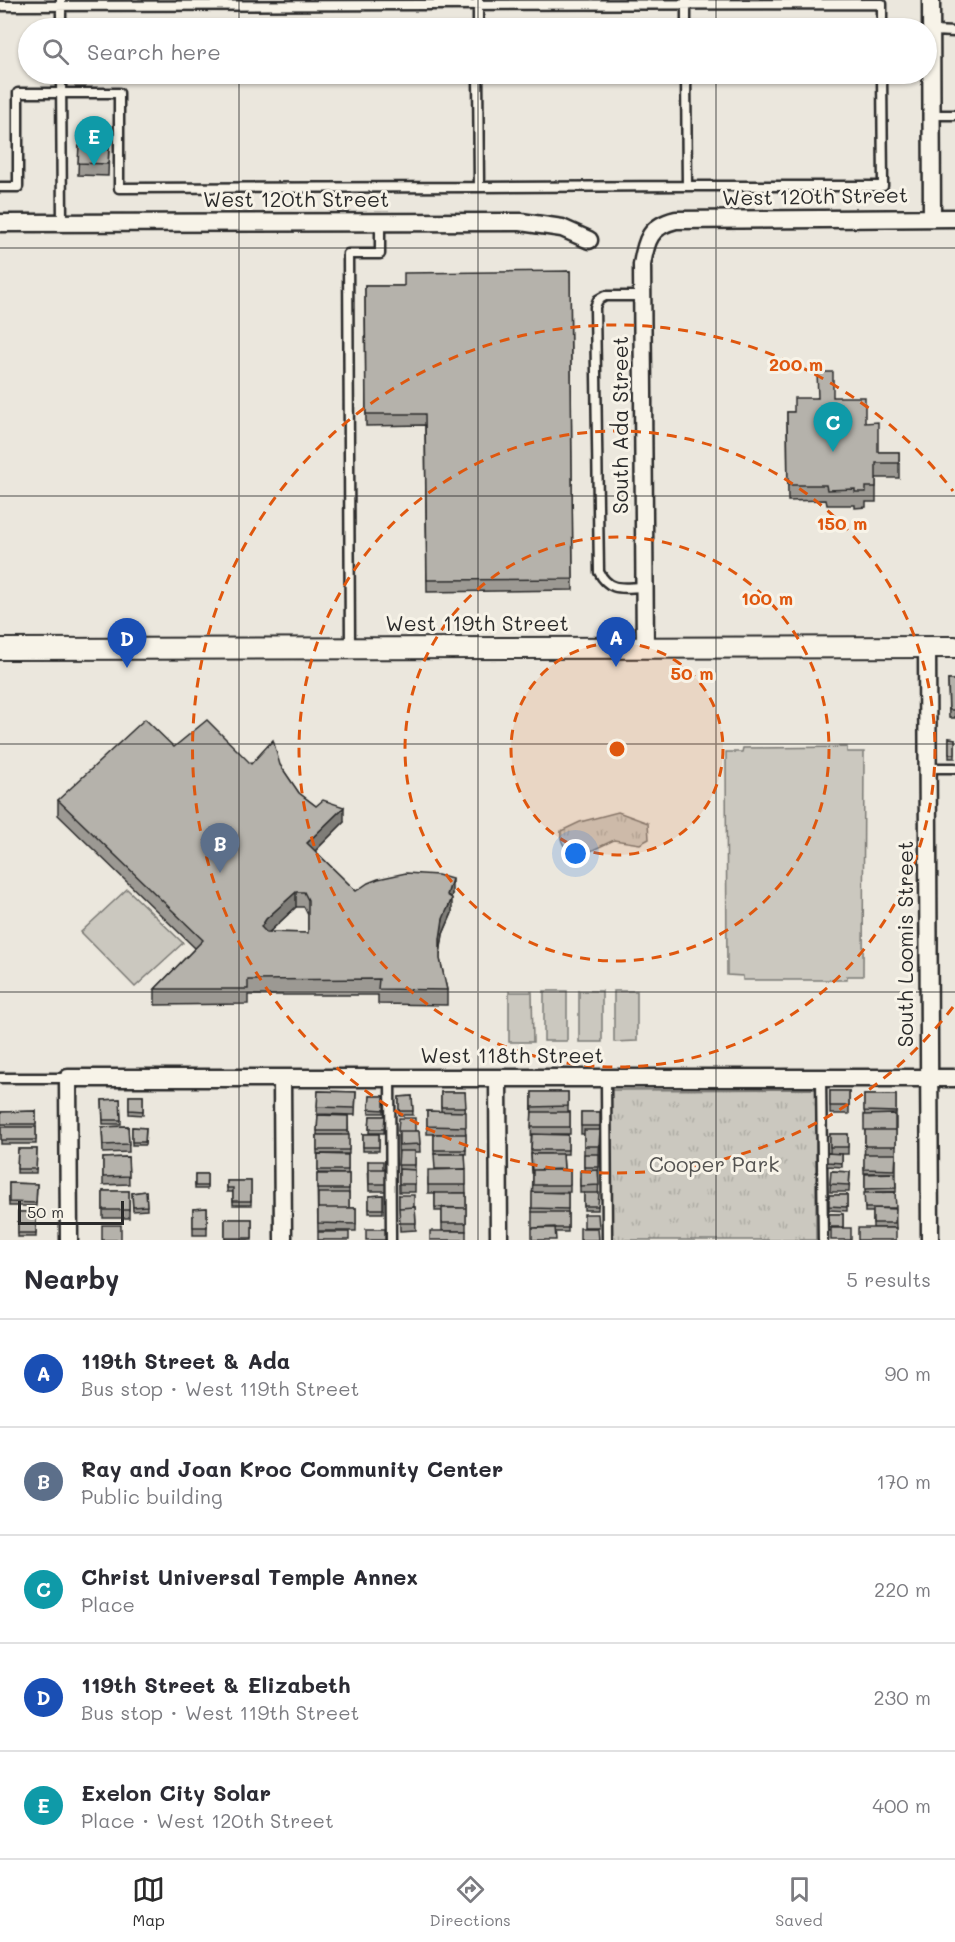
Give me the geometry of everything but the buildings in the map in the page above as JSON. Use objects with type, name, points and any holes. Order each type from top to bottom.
[{"type":"street","points":[[932,0],[932,18]]},
{"type":"street","points":[[932,84],[932,218]]},
{"type":"street","name":"West 120th Street","points":[[676,220],[955,218]]},
{"type":"street","name":"South Ada Street","points":[[645,648],[642,265],[649,238],[655,229],[663,223],[676,220]]},
{"type":"street","name":"West 120th Street","points":[[0,223],[521,222],[562,228],[589,240]]},
{"type":"street","name":"South Loomis Street","points":[[927,647],[930,1240]]},
{"type":"street","name":"West 119th Street","points":[[0,649],[955,647]]},
{"type":"street","points":[[68,1078],[69,1240]]},
{"type":"street","name":"West 118th Street","points":[[68,1078],[955,1078]]},
{"type":"street","points":[[282,1078],[283,1240]]},
{"type":"street","points":[[498,1078],[499,1240]]},
{"type":"lane","points":[[686,2],[686,18]]},
{"type":"lane","points":[[0,6],[61,3],[882,2],[882,18]]},
{"type":"lane","points":[[937,31],[955,32]]},
{"type":"lane","points":[[61,84],[62,223]]},
{"type":"lane","points":[[478,84],[478,187]]},
{"type":"lane","points":[[686,84],[687,186]]},
{"type":"lane","points":[[0,187],[18,187],[18,93],[119,93],[119,188],[883,186],[882,84]]},
{"type":"lane","points":[[932,115],[955,115]]},
{"type":"lane","points":[[350,648],[348,254],[380,254],[380,222]]},
{"type":"lane","points":[[642,296],[605,296],[598,300],[595,319],[599,572],[607,585],[615,588],[644,587]]},
{"type":"lane","points":[[927,768],[955,768]]},
{"type":"lane","points":[[0,1078],[68,1078]]},
{"type":"lane","points":[[390,1078],[392,1240]]},
{"type":"lane","points":[[606,1078],[607,1240]]},
{"type":"lane","points":[[822,1078],[823,1240]]},
{"type":"green space","points":[[847,747],[847,752],[864,752],[863,976],[847,976],[847,980],[743,980],[743,976],[727,975],[726,752],[742,752],[743,748]]},
{"type":"green space","points":[[618,812],[648,823],[649,839],[640,844],[614,840],[578,857],[563,843],[561,831],[580,822]]},
{"type":"green space","points":[[127,889],[183,943],[135,987],[81,932]]},
{"type":"green space","points":[[544,991],[567,991],[567,1041],[544,1041]]},
{"type":"green space","points":[[579,991],[602,991],[602,1042],[579,1042]]},
{"type":"green space","points":[[614,991],[637,991],[637,1041],[614,1042]]},
{"type":"green space","points":[[509,992],[532,992],[533,1042],[509,1042]]},
{"type":"green space","name":"Cooper Park","points":[[816,1089],[816,1240],[612,1240],[611,1090]]},
{"type":"place","name":"Exelon City Solar","points":[[94,166]]},
{"type":"place","name":"Christ Universal Temple Annex","points":[[833,452]]},
{"type":"place","name":"119th Street & Ada","points":[[616,667]]},
{"type":"place","name":"119th Street & Elizabeth","points":[[127,668]]},
{"type":"place","name":"Ray and Joan Kroc Community Center","points":[[220,873]]}]
